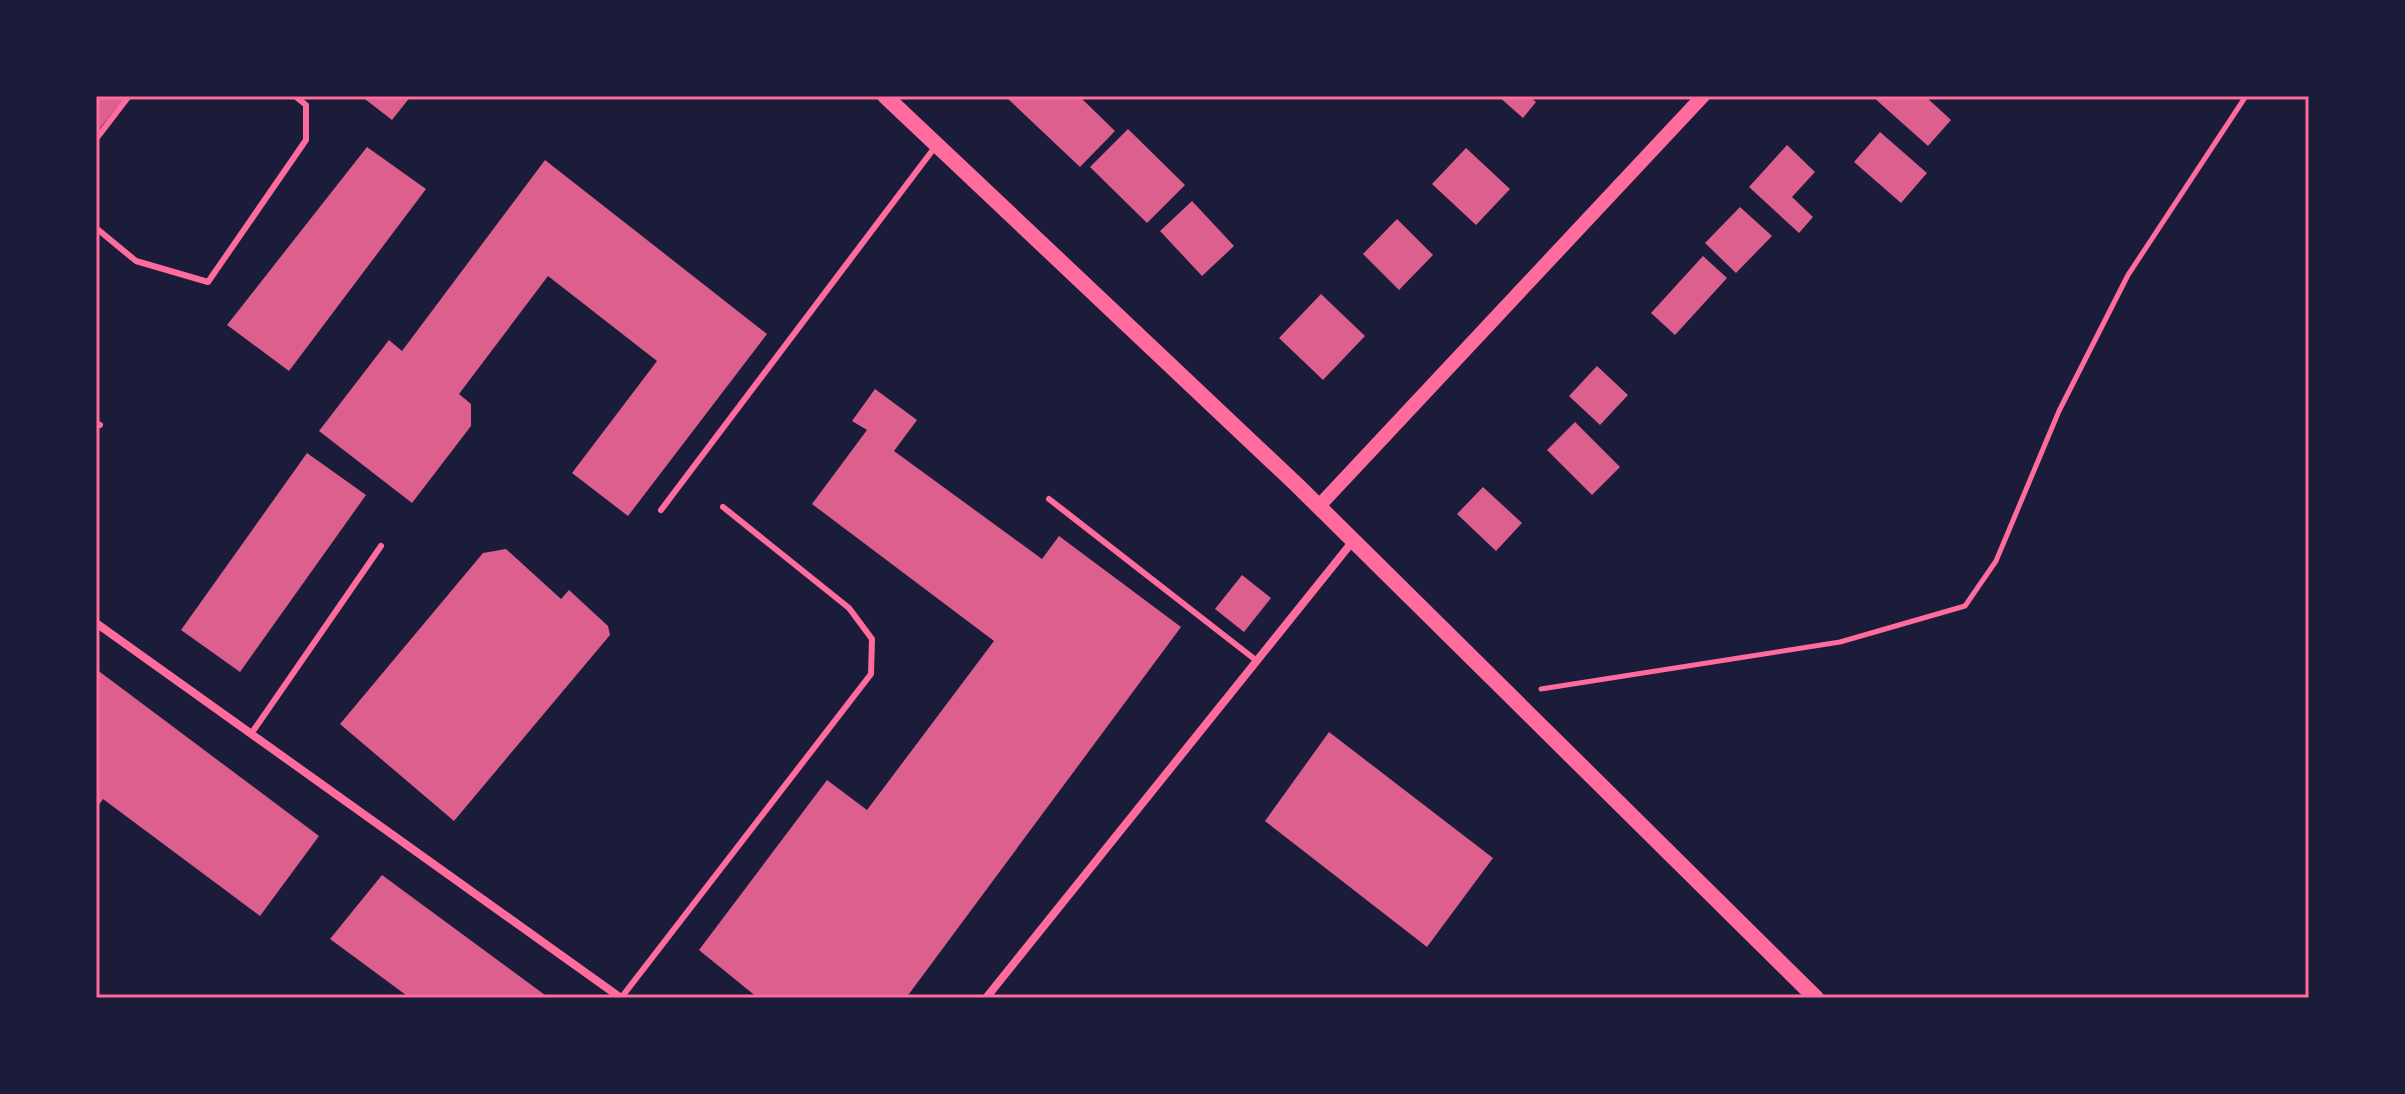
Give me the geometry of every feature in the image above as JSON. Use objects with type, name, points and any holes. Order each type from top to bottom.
[{"type":"main road","points":[[885,96],[1319,506],[1816,998]]},
{"type":"street","points":[[1319,506],[1703,96]]},
{"type":"street","points":[[986,998],[1353,541]]},
{"type":"street","points":[[96,623],[621,998]]},
{"type":"lane","points":[[96,139],[129,96]]},
{"type":"lane","points":[[96,228],[136,261],[208,282],[306,140],[306,105],[295,96]]},
{"type":"lane","points":[[661,510],[937,144]]},
{"type":"lane","points":[[1049,499],[1257,661]]},
{"type":"lane","points":[[621,998],[871,674],[872,639],[849,608],[723,507]]},
{"type":"lane","points":[[251,734],[381,546]]},
{"type":"path","points":[[1504,691],[1549,688],[1840,642],[1965,606],[1996,561],[2059,411],[2128,275],[2246,96]]},
{"type":"building","points":[[96,96],[126,96],[96,133]]},
{"type":"building","points":[[361,96],[411,96],[392,120]]},
{"type":"building","points":[[1005,96],[1079,96],[1115,131],[1080,167]]},
{"type":"building","points":[[1498,96],[1529,96],[1536,102],[1523,118]]},
{"type":"building","points":[[1872,96],[1925,96],[1951,120],[1928,146]]},
{"type":"building","points":[[1128,129],[1185,185],[1147,223],[1090,167]]},
{"type":"building","points":[[1880,132],[1927,173],[1901,203],[1854,162]]},
{"type":"building","points":[[1787,145],[1815,172],[1792,197],[1813,217],[1799,233],[1749,187]]},
{"type":"building","points":[[367,147],[426,189],[289,371],[227,325]]},
{"type":"building","points":[[1466,148],[1510,189],[1476,225],[1432,184]]},
{"type":"building","points":[[545,160],[767,334],[628,516],[572,473],[657,361],[548,276],[459,394],[471,404],[471,426],[412,503],[319,431],[389,340],[402,351]]},
{"type":"building","points":[[1192,201],[1234,246],[1202,276],[1160,231]]},
{"type":"building","points":[[1740,207],[1772,236],[1736,273],[1705,243]]},
{"type":"building","points":[[1397,219],[1433,255],[1399,290],[1363,254]]},
{"type":"building","points":[[1703,256],[1727,278],[1675,335],[1651,313]]},
{"type":"building","points":[[1321,294],[1365,336],[1323,380],[1279,338]]},
{"type":"building","points":[[1597,366],[1628,395],[1600,425],[1569,396]]},
{"type":"building","points":[[875,389],[917,420],[894,451],[1042,559],[1059,536],[1181,627],[906,998],[758,998],[699,950],[827,780],[867,810],[994,641],[812,504],[867,430],[852,421]]},
{"type":"building","points":[[1575,422],[1620,467],[1592,495],[1547,450]]},
{"type":"building","points":[[307,453],[366,495],[240,672],[181,630]]},
{"type":"building","points":[[1483,487],[1522,523],[1496,551],[1457,514]]},
{"type":"building","points":[[506,549],[561,599],[569,590],[608,626],[610,635],[454,821],[340,724],[483,553]]},
{"type":"building","points":[[1242,575],[1271,598],[1244,632],[1215,609]]},
{"type":"building","points":[[96,669],[319,836],[260,916],[103,799],[96,809]]},
{"type":"building","points":[[1329,732],[1493,858],[1427,947],[1265,821]]},
{"type":"building","points":[[382,875],[549,998],[410,998],[330,939]]}]
